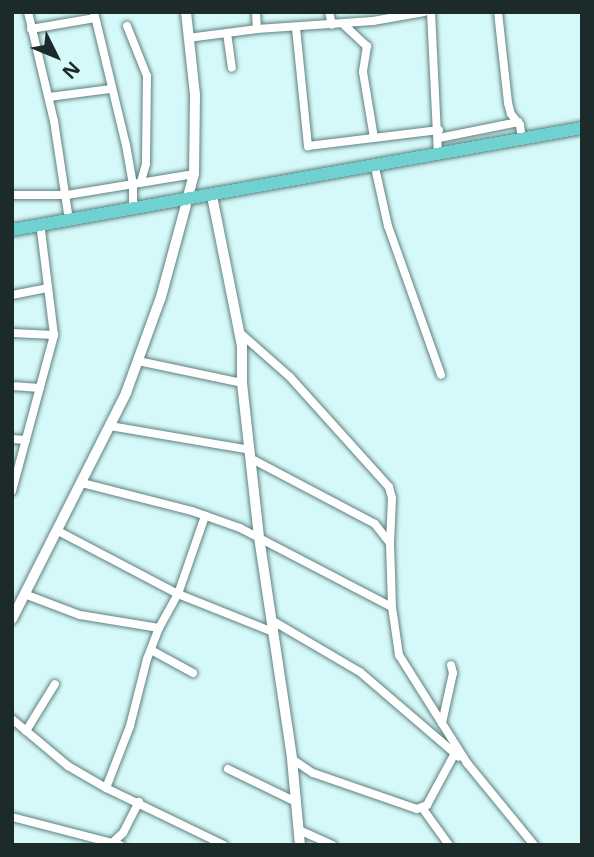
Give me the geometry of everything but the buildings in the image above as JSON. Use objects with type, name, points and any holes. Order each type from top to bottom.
[{"type":"main road","points":[[12,230],[133,209],[213,201],[582,128]]},
{"type":"main road","points":[[12,236],[318,179],[376,172],[582,135]]},
{"type":"street","points":[[28,12],[49,97],[67,195],[68,220]]},
{"type":"street","points":[[12,619],[27,595],[110,426],[138,361],[161,297],[194,174],[195,95],[186,12]]},
{"type":"street","points":[[256,12],[257,29]]},
{"type":"street","points":[[329,12],[332,25]]},
{"type":"street","points":[[188,38],[257,29],[343,24],[424,12]]},
{"type":"street","points":[[431,12],[438,155]]},
{"type":"street","points":[[498,12],[508,103],[518,122],[522,139]]},
{"type":"street","points":[[31,29],[95,15],[111,89],[137,183]]},
{"type":"street","points":[[343,24],[367,46],[363,72],[374,138]]},
{"type":"street","points":[[127,26],[146,76],[146,164],[137,183],[133,209]]},
{"type":"street","points":[[296,28],[308,146],[439,134],[518,122]]},
{"type":"street","points":[[227,33],[232,68]]},
{"type":"street","points":[[49,97],[111,89]]},
{"type":"street","points":[[376,172],[388,226],[441,375]]},
{"type":"street","points":[[12,195],[67,195],[194,174]]},
{"type":"street","points":[[213,201],[243,356],[242,383],[259,537],[292,759],[300,845]]},
{"type":"street","points":[[12,491],[54,335],[41,231]]},
{"type":"street","points":[[12,295],[48,288]]},
{"type":"street","points":[[239,332],[290,377],[389,487],[392,498],[392,607],[399,655],[467,763],[534,845]]},
{"type":"street","points":[[12,333],[54,335]]},
{"type":"street","points":[[138,361],[242,383]]},
{"type":"street","points":[[12,386],[40,387]]},
{"type":"street","points":[[110,426],[250,454],[375,524],[390,543]]},
{"type":"street","points":[[12,439],[26,440]]},
{"type":"street","points":[[82,483],[205,516],[259,537],[392,607]]},
{"type":"street","points":[[106,788],[130,726],[159,628],[178,594],[205,516]]},
{"type":"street","points":[[58,531],[178,594],[273,627],[360,672],[467,763]]},
{"type":"street","points":[[27,595],[80,615],[159,628]]},
{"type":"street","points":[[151,650],[193,673]]},
{"type":"street","points":[[442,723],[453,673],[451,665]]},
{"type":"street","points":[[26,731],[55,684]]},
{"type":"street","points":[[12,719],[68,766],[106,788],[224,845]]},
{"type":"street","points":[[130,726],[140,730]]},
{"type":"street","points":[[423,809],[455,753]]},
{"type":"street","points":[[292,759],[313,773],[423,809],[449,845]]},
{"type":"street","points":[[228,769],[296,802]]},
{"type":"street","points":[[12,817],[114,844],[123,833],[139,802]]},
{"type":"street","points":[[299,830],[333,845]]}]
